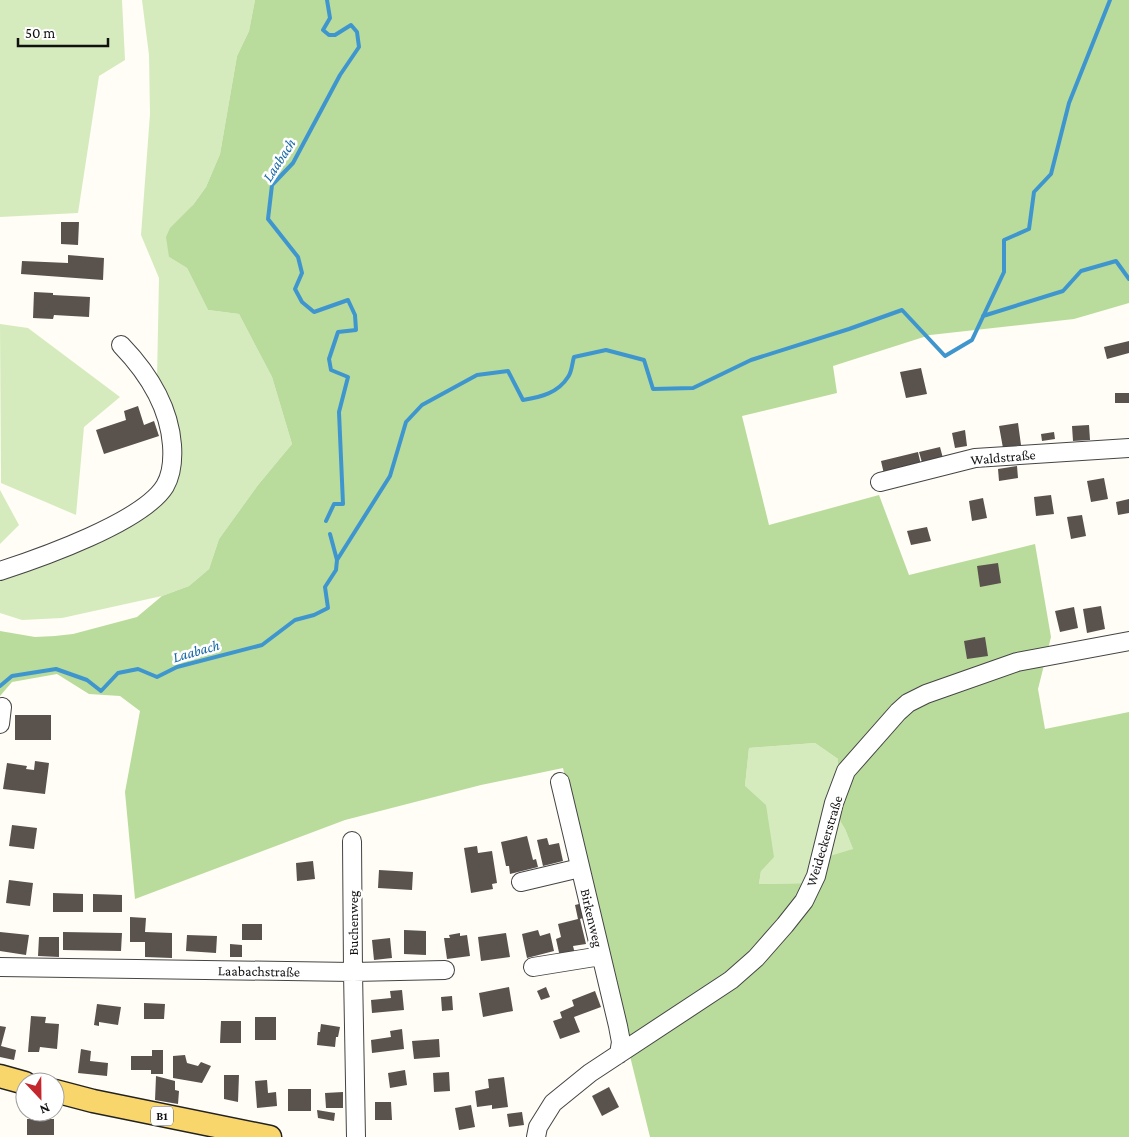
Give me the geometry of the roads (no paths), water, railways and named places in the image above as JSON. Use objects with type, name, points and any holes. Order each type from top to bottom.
[{"type":"main road","points":[[0,1076],[15,1081]]},
{"type":"main road","name":"B1","points":[[65,1094],[246,1135],[270,1137]]},
{"type":"street","points":[[0,571],[106,530],[137,512],[156,496],[164,486],[171,470],[172,455],[168,420],[162,401],[149,378],[121,345]]},
{"type":"street","name":"Waldstraße","points":[[880,482],[975,458],[1129,448]]},
{"type":"street","name":"Weideckerstraße","points":[[536,1137],[538,1127],[553,1103],[590,1073],[731,980],[756,958],[785,925],[804,901],[816,876],[834,804],[846,771],[908,703],[926,694],[1018,662],[1129,641]]},
{"type":"street","points":[[0,724],[2,707]]},
{"type":"street","name":"Birkenweg","points":[[560,782],[618,1026],[621,1042],[619,1054]]},
{"type":"street","name":"Buchenweg","points":[[352,841],[353,972],[445,970]]},
{"type":"street","points":[[521,882],[580,868]]},
{"type":"street","points":[[533,966],[601,956]]},
{"type":"street","name":"Laabachstraße","points":[[0,968],[353,972]]},
{"type":"street","points":[[353,972],[356,1137]]},
{"type":"waterway","name":"Laabach","points":[[326,521],[334,504],[343,504],[339,412],[348,377],[331,370],[329,359],[338,332],[356,330],[355,315],[348,300],[314,312],[302,302],[295,289],[302,273],[298,257],[268,219],[272,185],[293,163],[340,75],[359,47],[357,32],[351,25],[335,35],[329,35],[323,30],[330,18],[327,0]]},
{"type":"waterway","points":[[337,560],[390,476],[406,422],[422,405],[477,375],[508,371],[523,400],[530,399],[543,396],[559,387],[569,375],[574,357],[606,350],[644,360],[653,389],[693,388],[751,360],[902,310],[945,356],[972,340],[1004,272],[1004,240],[1029,229],[1034,192],[1051,174],[1069,103],[1110,0]]},
{"type":"waterway","points":[[983,316],[1063,291],[1081,271],[1116,261],[1129,279]]},
{"type":"waterway","name":"Laabach","points":[[0,686],[12,676],[56,669],[87,680],[101,691],[118,673],[138,669],[157,677],[177,667],[262,645],[295,620],[314,615],[328,608],[325,587],[336,570],[337,560],[330,534]]}]
